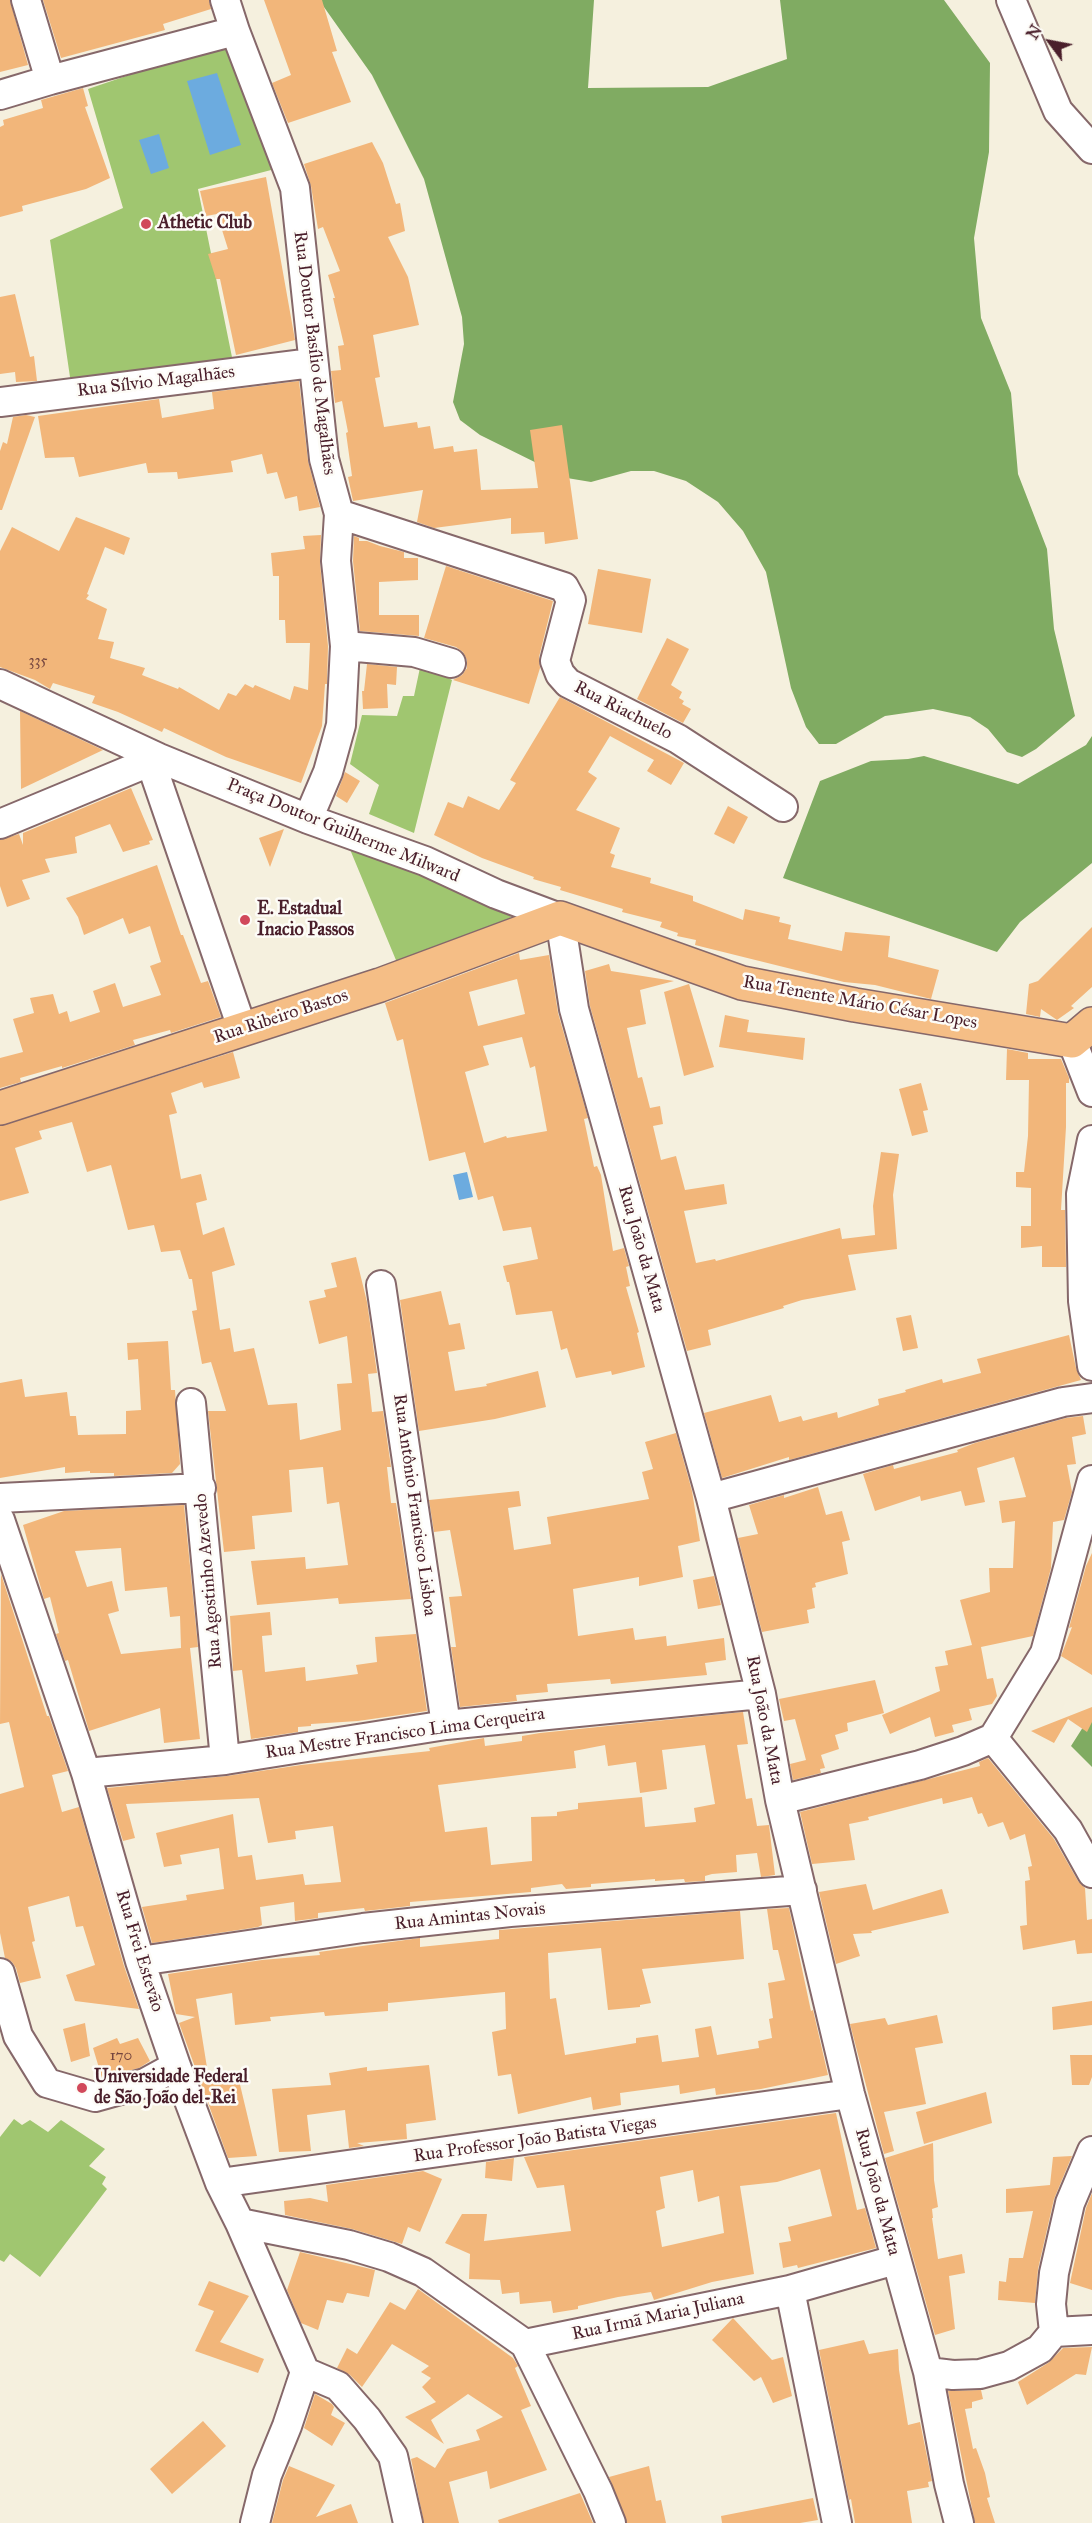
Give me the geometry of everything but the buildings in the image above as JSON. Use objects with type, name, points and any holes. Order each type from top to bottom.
[{"type":"main road","name":"Rua Ribeiro Bastos","points":[[0,1108],[381,985],[560,918]]},
{"type":"main road","name":"Rua Tenente Mário César Lopes","points":[[560,918],[742,983],[855,1005],[1082,1032]]},
{"type":"street","points":[[26,0],[50,80]]},
{"type":"street","name":"Rua Doutor Basílio de Magalhães","points":[[225,0],[295,188],[324,459],[339,514],[336,561],[345,646],[341,725],[328,772],[308,819]]},
{"type":"street","points":[[1011,0],[1058,111],[1092,149]]},
{"type":"street","points":[[0,95],[235,31]]},
{"type":"street","name":"Rua Sílvio Magalhães","points":[[0,402],[312,363]]},
{"type":"street","name":"Rua Riachuelo","points":[[339,514],[564,587],[571,600],[555,661],[560,674],[568,683],[678,739],[783,807]]},
{"type":"street","points":[[345,646],[414,652],[451,663]]},
{"type":"street","name":"Praça Doutor Guilherme Milward","points":[[0,684],[154,759],[308,819],[425,861],[496,894],[560,918]]},
{"type":"street","points":[[0,824],[154,759],[242,1028]]},
{"type":"street","name":"Rua João da Mata","points":[[560,918],[574,1009],[711,1498],[761,1694],[780,1800],[850,2094],[928,2372],[949,2484],[959,2523]]},
{"type":"street","points":[[1082,1032],[1092,1092]]},
{"type":"street","points":[[1092,1140],[1081,1194],[1083,1301],[1092,1366]]},
{"type":"street","name":"Rua Antônio Francisco Lisboa","points":[[381,1285],[446,1725]]},
{"type":"street","points":[[711,1498],[1063,1402],[1092,1398]]},
{"type":"street","name":"Rua Agostinho Azevedo","points":[[191,1403],[201,1488],[225,1760]]},
{"type":"street","points":[[780,1800],[920,1765],[993,1738],[1045,1653],[1092,1480]]},
{"type":"street","points":[[0,1498],[201,1488]]},
{"type":"street","name":"Rua Frei Estevão","points":[[0,1520],[86,1773],[140,1961],[176,2066],[220,2183],[240,2223],[305,2372]]},
{"type":"street","name":"Rua Mestre Francisco Lima Cerqueira","points":[[86,1773],[225,1760],[446,1725],[761,1694]]},
{"type":"street","points":[[993,1738],[1080,1836],[1092,1873]]},
{"type":"street","name":"Rua Amintas Novais","points":[[140,1961],[363,1928],[510,1912],[802,1890]]},
{"type":"street","points":[[0,1973],[18,2036],[47,2083],[95,2097],[145,2083],[176,2066]]},
{"type":"street","name":"Rua Professor João Batista Viegas","points":[[220,2183],[850,2094]]},
{"type":"street","points":[[928,2372],[953,2375],[980,2374],[1009,2366],[1040,2349],[1054,2332],[1051,2304],[1054,2273],[1070,2203],[1092,2151]]},
{"type":"street","points":[[240,2223],[349,2245],[423,2272],[525,2344],[611,2523]]},
{"type":"street","name":"Rua Irmã Maria Juliana","points":[[525,2344],[790,2290],[895,2260]]},
{"type":"street","points":[[790,2290],[837,2523]]},
{"type":"street","points":[[1054,2332],[1092,2330]]},
{"type":"street","points":[[255,2523],[267,2475],[287,2426],[305,2372],[338,2386],[393,2456],[408,2523]]},
{"type":"green space","points":[[319,0],[594,0],[588,88],[708,87],[787,59],[780,0],[944,0],[990,63],[989,152],[974,238],[981,318],[1011,393],[1018,474],[1047,549],[1054,629],[1075,716],[1036,749],[1022,757],[1007,752],[988,729],[970,717],[933,709],[885,716],[836,744],[819,744],[806,727],[791,688],[766,572],[743,531],[718,502],[686,481],[654,471],[631,471],[591,482],[567,478],[480,435],[460,420],[453,402],[464,344],[462,317],[424,179],[372,75]]},
{"type":"green space","name":"Athetic Club","points":[[225,49],[238,54],[275,169],[198,189],[234,367],[71,384],[50,240],[123,208],[88,89],[141,71]]},
{"type":"green space","points":[[421,663],[452,680],[414,833],[369,814],[379,785],[350,764],[362,715],[397,716],[403,696],[414,696]]},
{"type":"green space","points":[[1092,736],[1092,863],[1020,922],[997,952],[783,878],[820,781],[871,761],[924,756],[1018,784],[1086,745]]},
{"type":"green space","points":[[349,847],[505,908],[511,917],[500,935],[398,965]]},
{"type":"green space","points":[[1092,1713],[1092,1767],[1071,1746]]},
{"type":"green space","points":[[14,2119],[22,2125],[30,2120],[48,2132],[61,2120],[105,2149],[89,2166],[106,2177],[102,2184],[107,2189],[40,2277],[10,2254],[4,2262],[0,2260],[0,2137]]},
{"type":"water","points":[[217,73],[241,145],[210,155],[187,81]]},
{"type":"water","points":[[159,134],[169,168],[151,174],[139,140]]},
{"type":"water","points":[[467,1172],[473,1197],[459,1200],[453,1175]]},
{"type":"place","name":"Athetic Club","points":[[146,224]]},
{"type":"place","name":"E. Estadual Inacio Passos","points":[[245,920]]},
{"type":"place","name":"Universidade Federal de São João del-Rei","points":[[82,2088]]}]
